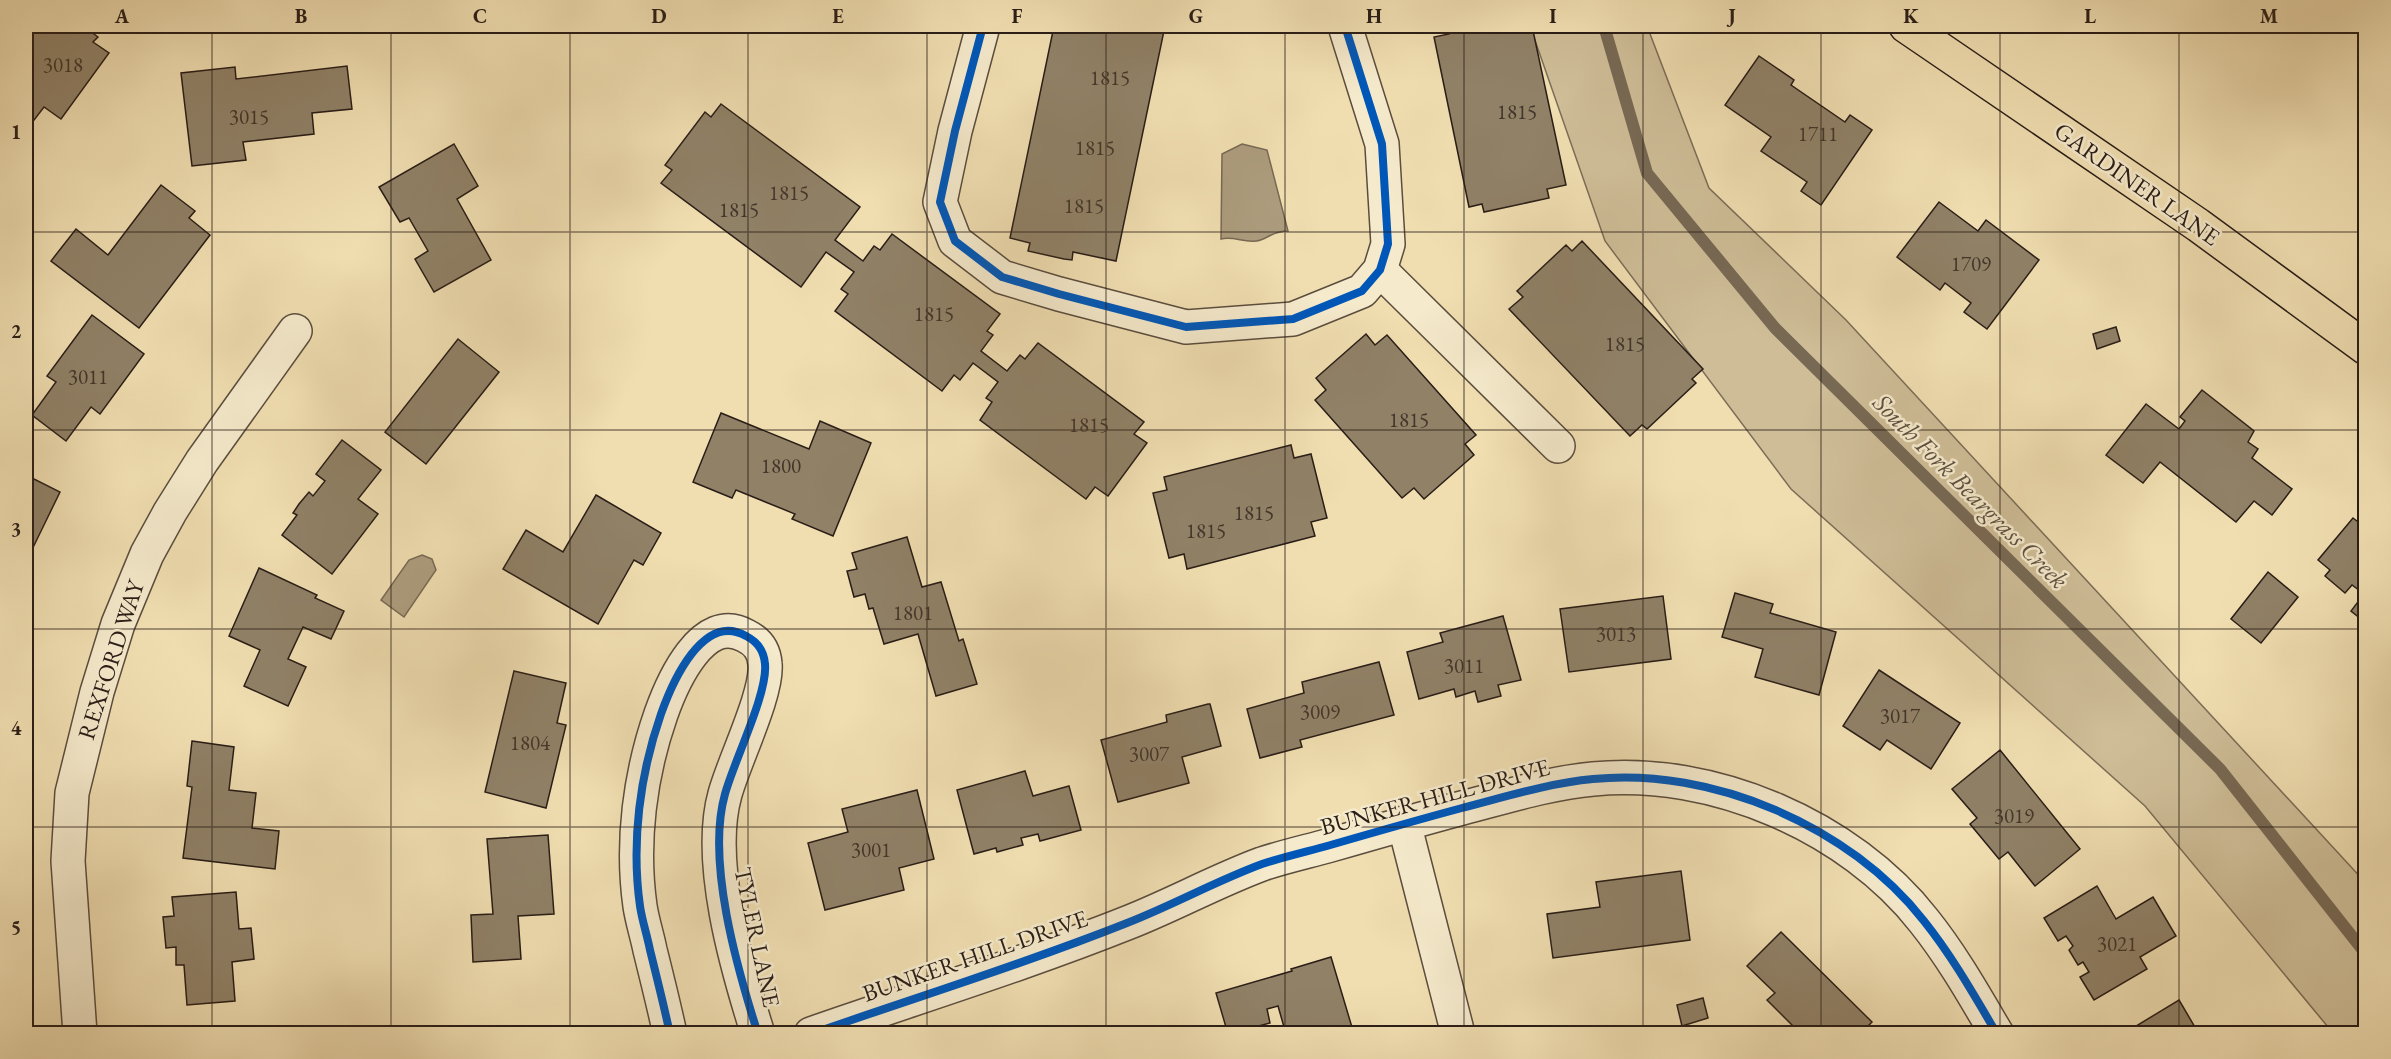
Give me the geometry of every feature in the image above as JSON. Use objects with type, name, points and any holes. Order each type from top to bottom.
[{"type":"main road","name":"GARDINER LANE","points":[[1906,26],[2198,225],[2366,348]]},
{"type":"street","points":[[983,26],[955,131],[940,202],[955,241],[1002,277],[1186,327],[1293,319],[1362,291],[1380,270],[1388,244],[1382,144],[1345,26]]},
{"type":"street","points":[[1380,270],[1558,446]]},
{"type":"street","name":"REXFORD WAY","points":[[80,1034],[68,861],[72,793],[97,692],[118,624],[147,554],[170,512],[202,461],[295,331]]},
{"type":"street","name":"TYLER LANE","points":[[670,1034],[640,906],[636,840],[644,782],[655,731],[668,694],[689,655],[711,637],[727,630],[742,633],[760,647],[765,665],[763,686],[724,796],[720,825],[721,876],[730,930],[742,983],[758,1034]]},
{"type":"street","name":"BUNKER HILL DRIVE","points":[[811,1034],[1116,927],[1262,864],[1404,823],[1554,785],[1591,779],[1628,777],[1688,782],[1734,793],[1816,830],[1848,851],[1887,882],[1923,919],[1964,978],[1997,1034]]},
{"type":"street","points":[[1404,823],[1458,1034]]},
{"type":"shaded area","points":[[1530,26],[1647,26],[1709,188],[1846,320],[2365,882],[2365,1033],[2333,1033],[2145,806],[1791,489],[1605,241]]},
{"type":"shaded area","points":[[1242,144],[1267,150],[1288,231],[1277,232],[1256,241],[1221,239],[1222,154]]},
{"type":"shaded area","points":[[422,555],[432,559],[436,570],[404,617],[381,600],[409,560]]},
{"type":"building","points":[[26,26],[83,26],[98,37],[93,42],[109,53],[61,119],[44,107],[31,124],[26,120]]},
{"type":"building","points":[[1054,26],[1165,26],[1116,261],[1073,252],[1072,260],[1064,259],[1028,251],[1030,243],[1010,238]]},
{"type":"building","points":[[1448,26],[1532,26],[1566,185],[1547,189],[1549,198],[1484,212],[1482,204],[1469,207],[1434,37],[1449,34]]},
{"type":"building","points":[[1759,56],[1794,80],[1791,85],[1845,122],[1850,115],[1872,130],[1821,205],[1801,191],[1807,182],[1761,151],[1771,137],[1725,105]]},
{"type":"building","points":[[347,66],[352,109],[312,113],[314,134],[243,142],[246,160],[192,166],[181,73],[235,67],[236,79]]},
{"type":"building","points":[[721,104],[860,207],[835,240],[863,261],[874,246],[880,250],[892,234],[1000,314],[987,331],[993,335],[981,351],[1007,371],[1020,355],[1025,359],[1038,343],[1144,422],[1134,434],[1147,443],[1108,496],[1095,487],[1086,499],[980,420],[992,402],[986,398],[998,382],[973,363],[960,380],[954,375],[942,391],[835,311],[848,294],[841,289],[854,272],[826,252],[801,287],[661,183],[672,170],[665,165],[705,112],[711,117]]},
{"type":"building","points":[[454,144],[478,186],[457,199],[491,260],[434,292],[415,259],[428,251],[409,218],[400,222],[379,187]]},
{"type":"building","points":[[161,185],[195,211],[189,218],[210,235],[139,328],[51,261],[76,229],[108,255]]},
{"type":"building","points":[[1939,202],[1978,231],[1986,220],[2039,260],[1987,329],[1964,312],[1971,303],[1945,283],[1940,290],[1897,257]]},
{"type":"building","points":[[1582,241],[1703,369],[1692,379],[1696,383],[1647,429],[1642,425],[1630,436],[1509,309],[1523,297],[1517,291],[1566,245],[1572,251]]},
{"type":"building","points":[[92,315],[144,354],[100,414],[91,407],[66,441],[32,415],[56,382],[47,376]]},
{"type":"building","points":[[2116,327],[2120,341],[2097,349],[2093,334]]},
{"type":"building","points":[[1366,334],[1375,345],[1387,335],[1476,435],[1465,444],[1474,455],[1424,499],[1414,488],[1402,498],[1315,400],[1326,390],[1316,378]]},
{"type":"building","points":[[458,339],[499,372],[426,464],[385,432]]},
{"type":"building","points":[[2202,390],[2254,431],[2248,442],[2258,449],[2252,458],[2292,489],[2272,515],[2254,501],[2236,522],[2160,462],[2143,483],[2106,455],[2146,404],[2179,429],[2185,421],[2180,417]]},
{"type":"building","points":[[721,413],[809,449],[820,421],[871,443],[833,536],[792,519],[795,514],[736,490],[732,498],[693,482]]},
{"type":"building","points":[[342,440],[381,470],[358,499],[378,514],[332,574],[282,535],[297,515],[293,513],[299,504],[309,492],[313,496],[325,481],[316,474]]},
{"type":"building","points":[[1291,445],[1294,458],[1311,454],[1327,518],[1311,522],[1315,536],[1187,569],[1184,554],[1169,558],[1153,493],[1167,490],[1164,477]]},
{"type":"building","points":[[26,475],[60,492],[26,562]]},
{"type":"building","points":[[596,495],[661,533],[643,565],[634,560],[598,624],[503,569],[526,530],[563,552]]},
{"type":"building","points":[[2353,518],[2366,528],[2366,623],[2351,611],[2364,594],[2352,585],[2345,593],[2325,576],[2330,570],[2318,560]]},
{"type":"building","points":[[907,537],[922,587],[941,582],[959,641],[963,639],[977,684],[936,696],[918,634],[884,644],[873,608],[869,609],[865,594],[854,597],[847,571],[857,569],[852,553]]},
{"type":"building","points":[[259,568],[317,595],[315,598],[344,611],[331,639],[303,627],[288,659],[306,667],[288,706],[244,686],[260,650],[229,636]]},
{"type":"building","points":[[2268,572],[2298,597],[2261,643],[2231,619]]},
{"type":"building","points":[[1735,593],[1773,604],[1770,613],[1836,632],[1819,695],[1755,677],[1763,649],[1722,637]]},
{"type":"building","points":[[1663,596],[1671,659],[1569,672],[1560,609]]},
{"type":"building","points":[[1503,616],[1521,680],[1498,685],[1501,696],[1478,702],[1475,691],[1456,697],[1454,689],[1419,699],[1407,652],[1443,642],[1440,633]]},
{"type":"building","points":[[1379,662],[1394,715],[1300,740],[1302,747],[1260,758],[1247,709],[1304,693],[1302,682]]},
{"type":"building","points":[[1879,670],[1960,723],[1931,769],[1887,740],[1880,750],[1843,726]]},
{"type":"building","points":[[514,671],[566,683],[557,723],[566,725],[546,808],[485,792]]},
{"type":"building","points":[[1210,704],[1221,746],[1182,757],[1189,783],[1118,802],[1101,740],[1167,722],[1166,715]]},
{"type":"building","points":[[192,741],[234,747],[229,790],[256,793],[252,828],[279,831],[275,869],[183,858],[192,787],[187,786]]},
{"type":"building","points":[[2000,750],[2080,849],[2035,886],[2008,852],[1999,859],[1970,824],[1977,818],[1952,789]]},
{"type":"building","points":[[1025,771],[1033,796],[1069,786],[1081,830],[1040,841],[1038,834],[1021,838],[1023,845],[997,852],[996,848],[974,854],[957,790]]},
{"type":"building","points":[[917,790],[934,859],[899,868],[904,890],[825,910],[808,843],[848,832],[842,809]]},
{"type":"building","points":[[548,835],[554,914],[518,916],[521,959],[473,962],[471,915],[493,914],[487,839]]},
{"type":"building","points":[[1681,871],[1690,940],[1553,958],[1547,914],[1600,907],[1596,882]]},
{"type":"building","points":[[2097,886],[2116,919],[2153,897],[2176,936],[2140,957],[2147,969],[2094,1000],[2080,977],[2089,972],[2083,962],[2078,965],[2069,950],[2073,946],[2066,936],[2058,941],[2044,918]]},
{"type":"building","points":[[236,892],[239,929],[251,928],[254,959],[232,962],[235,1001],[187,1005],[184,965],[176,965],[176,947],[166,948],[163,917],[174,916],[172,897]]},
{"type":"building","points":[[1781,932],[1872,1022],[1860,1034],[1801,1034],[1767,1000],[1775,993],[1747,966]]},
{"type":"building","points":[[1331,957],[1354,1034],[1286,1034],[1278,1006],[1267,1009],[1270,1023],[1228,1034],[1216,993]]},
{"type":"building","points":[[1703,998],[1708,1018],[1682,1026],[1677,1005]]},
{"type":"building","points":[[2179,1000],[2199,1034],[2123,1034]]},
{"type":"building","points":[[518,1027],[520,1034],[498,1034],[511,1029]]},
{"type":"building","points":[[1658,1027],[1660,1034],[1634,1034],[1641,1032]]},
{"type":"waterway","name":"South Fork Beargrass Creek","points":[[1604,26],[1647,173],[1775,328],[2220,769],[2366,954]]},
{"type":"cycle path","points":[[983,26],[955,131],[940,202],[955,241],[1002,277],[1186,327],[1293,319],[1362,291],[1380,270],[1388,244],[1382,144],[1345,26]]},
{"type":"cycle path","points":[[670,1034],[640,906],[637,882],[639,808],[654,737],[661,714],[681,669],[703,642],[716,633],[730,631],[754,641],[762,651],[765,664],[765,677],[756,709],[725,794],[720,821],[719,850],[726,914],[741,978],[758,1034]]},
{"type":"cycle path","points":[[811,1034],[1088,938],[1270,861],[1544,787],[1593,779],[1638,778],[1685,783],[1731,794],[1775,810],[1818,831],[1858,857],[1893,887],[1924,921],[1953,962],[1997,1034]]}]
